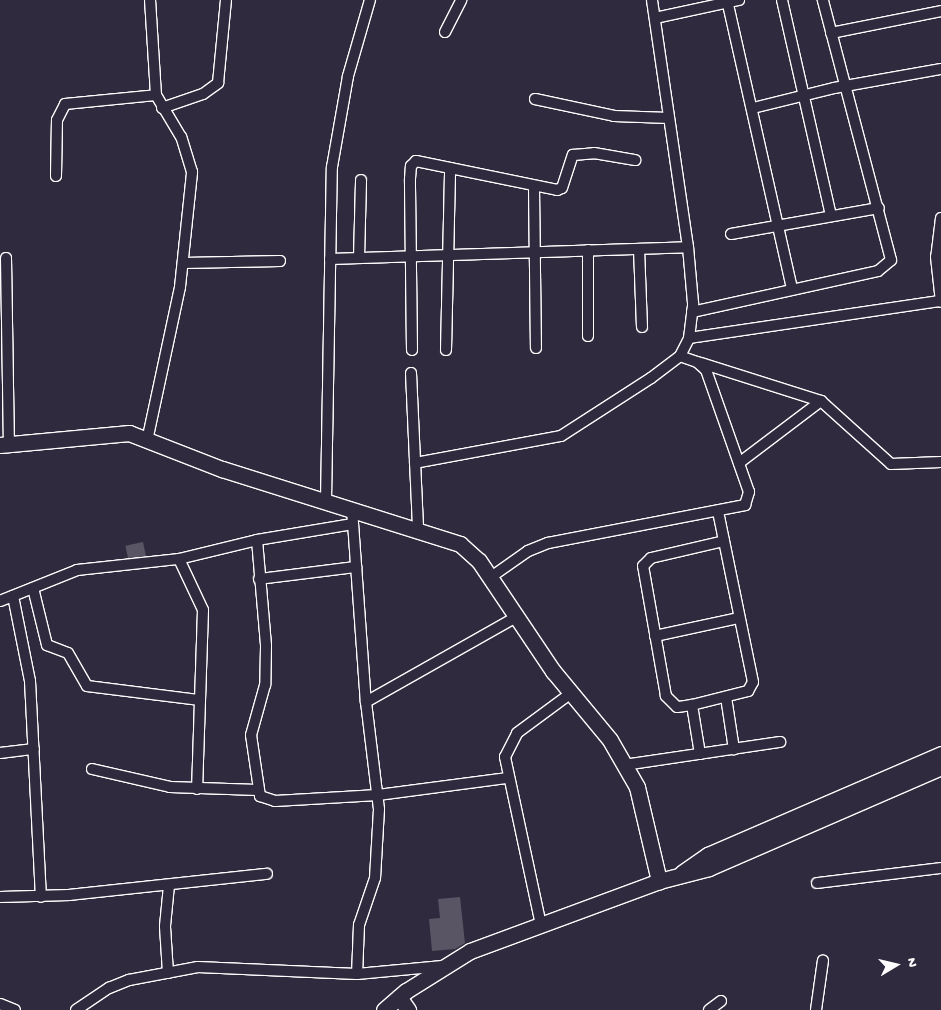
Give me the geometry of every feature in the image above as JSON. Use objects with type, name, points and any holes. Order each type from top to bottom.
[{"type":"street","points":[[147,441],[183,263],[192,172],[181,137],[156,95],[150,0]]},
{"type":"street","points":[[162,108],[203,94],[218,83],[226,0]]},
{"type":"street","points":[[326,501],[332,168],[348,76],[370,0]]},
{"type":"street","points":[[445,32],[461,0]]},
{"type":"street","points":[[415,463],[560,436],[593,418],[680,356],[689,338],[692,312],[688,247],[652,0]]},
{"type":"street","points":[[655,18],[739,0]]},
{"type":"street","points":[[782,0],[831,216]]},
{"type":"street","points":[[692,312],[888,266],[891,260],[879,208],[844,86],[823,0]]},
{"type":"street","points":[[727,2],[753,108],[792,288]]},
{"type":"street","points":[[831,33],[941,11]]},
{"type":"street","points":[[753,108],[844,86],[941,69]]},
{"type":"street","points":[[56,176],[57,120],[65,104],[156,95]]},
{"type":"street","points":[[535,99],[614,116],[669,118]]},
{"type":"street","points":[[412,350],[409,257],[410,166],[422,160],[534,188],[562,188],[570,160],[580,153],[635,160]]},
{"type":"street","points":[[446,350],[446,256],[450,168]]},
{"type":"street","points":[[359,258],[361,180]]},
{"type":"street","points":[[534,188],[536,348]]},
{"type":"street","points":[[731,234],[879,208]]},
{"type":"street","points":[[689,338],[941,301],[941,218]]},
{"type":"street","points":[[330,259],[688,247]]},
{"type":"street","points":[[639,249],[642,327]]},
{"type":"street","points":[[588,250],[588,336]]},
{"type":"street","points":[[6,258],[5,444],[110,432],[129,434],[326,501],[353,517],[418,529],[460,544],[491,578],[571,693],[610,740],[637,787],[659,881]]},
{"type":"street","points":[[183,263],[280,261]]},
{"type":"street","points":[[680,356],[821,401],[891,464],[941,462]]},
{"type":"street","points":[[491,578],[528,551],[548,543],[742,507],[748,501],[749,492],[706,370],[698,362]]},
{"type":"street","points":[[411,373],[418,529]]},
{"type":"street","points":[[739,464],[821,401]]},
{"type":"street","points":[[718,511],[724,541],[739,618],[752,687],[726,697],[676,707],[669,702],[642,570],[645,562],[724,541]]},
{"type":"street","points":[[0,601],[77,570],[180,559],[353,517]]},
{"type":"street","points":[[353,517],[366,702],[378,795],[375,878],[359,925],[357,974]]},
{"type":"street","points":[[257,540],[266,646],[265,685],[251,729],[258,790],[268,801],[378,795],[508,778]]},
{"type":"street","points":[[180,559],[203,610],[197,789]]},
{"type":"street","points":[[259,579],[356,567]]},
{"type":"street","points":[[33,588],[47,645],[68,653],[88,686],[200,700]]},
{"type":"street","points":[[13,596],[30,681],[41,897]]},
{"type":"street","points":[[366,702],[518,616]]},
{"type":"street","points":[[655,636],[739,618]]},
{"type":"street","points":[[541,925],[508,778],[506,758],[511,739],[571,693]]},
{"type":"street","points":[[726,697],[734,749]]},
{"type":"street","points":[[692,705],[700,754]]},
{"type":"street","points":[[624,765],[780,742]]},
{"type":"street","points":[[0,753],[34,749]]},
{"type":"street","points":[[681,874],[708,855],[941,754]]},
{"type":"street","points":[[384,1010],[402,1005],[417,987],[444,966],[470,950],[659,881],[708,868],[941,767]]},
{"type":"street","points":[[92,769],[140,781],[197,789],[258,790]]},
{"type":"street","points":[[816,883],[941,868]]},
{"type":"street","points":[[0,897],[41,897],[267,874]]},
{"type":"street","points":[[168,973],[165,926],[170,885]]},
{"type":"street","points":[[816,1010],[823,960]]},
{"type":"street","points":[[76,1010],[109,988],[168,973],[218,966],[357,974],[444,966]]},
{"type":"street","points":[[709,1010],[721,1001]]},
{"type":"street","points":[[0,1004],[15,1010]]},
{"type":"building","points":[[143,542],[146,556],[128,559],[125,546]]},
{"type":"building","points":[[460,897],[465,943],[455,949],[432,951],[429,919],[440,918],[438,899]]}]
